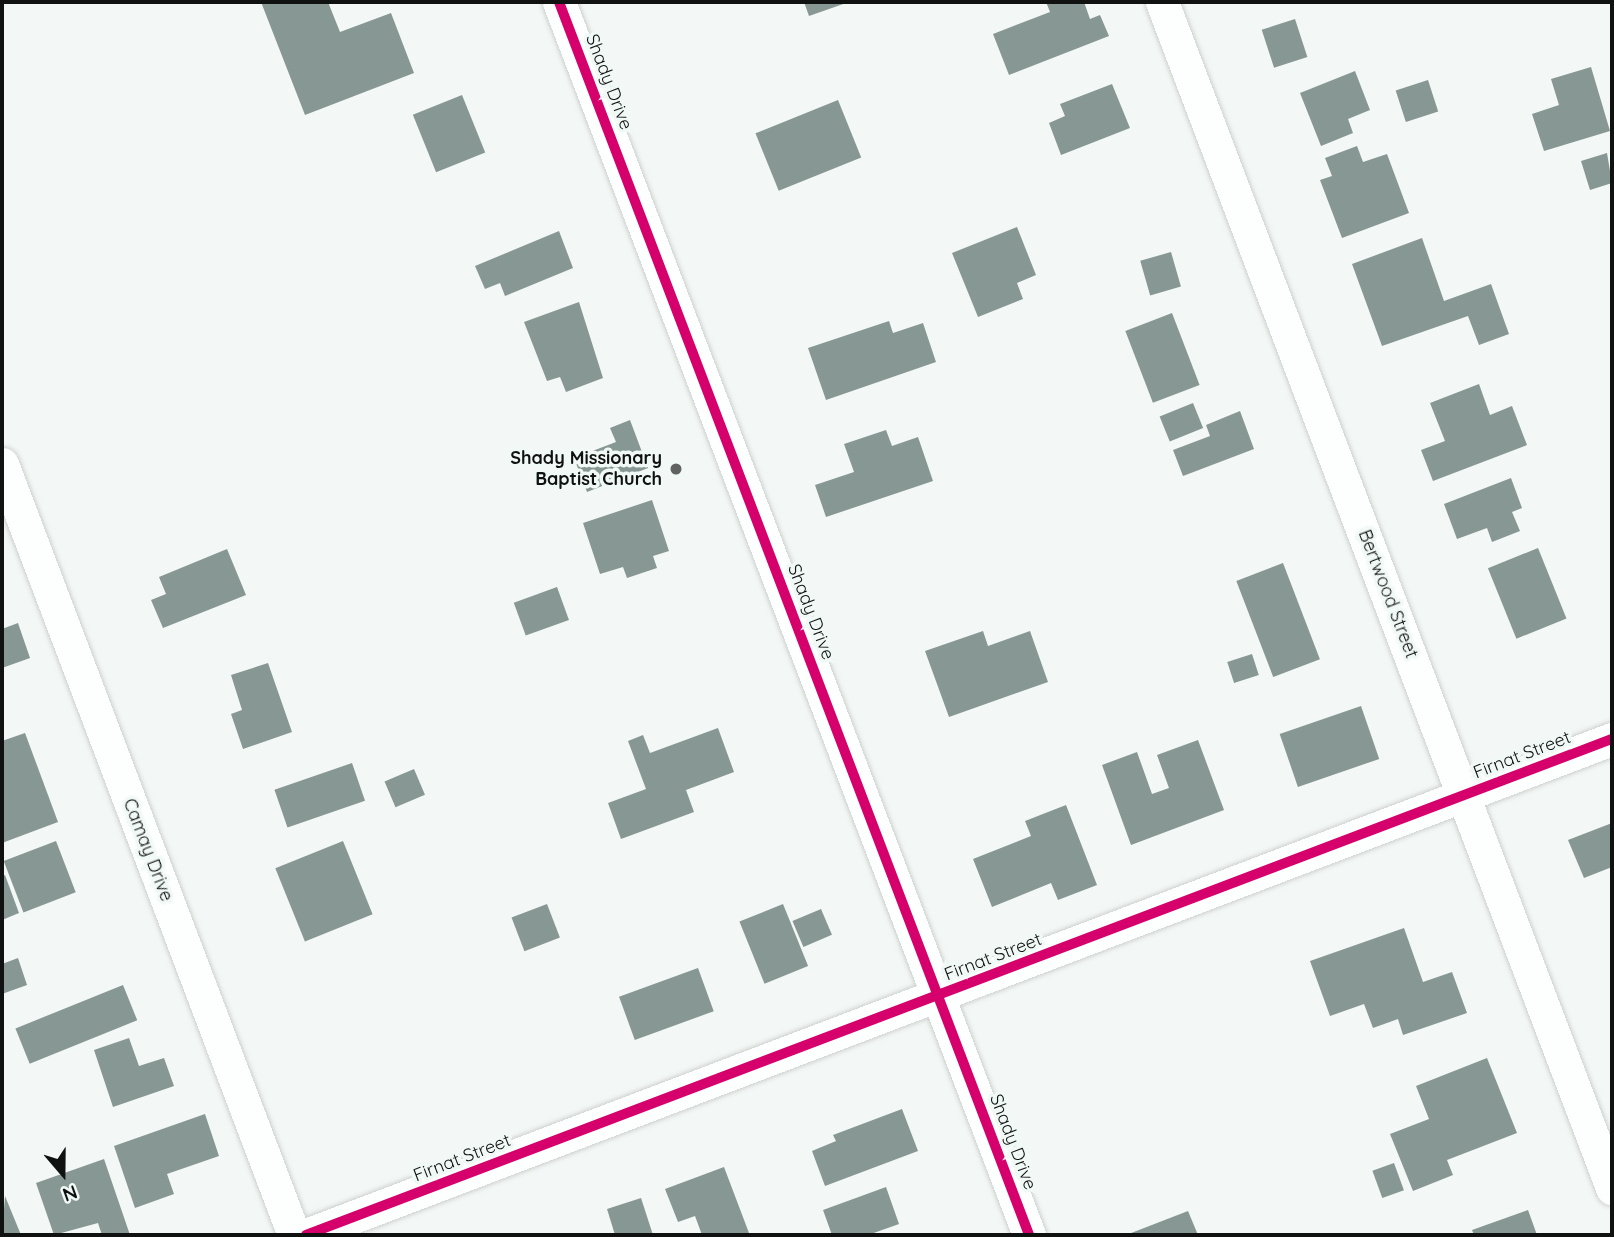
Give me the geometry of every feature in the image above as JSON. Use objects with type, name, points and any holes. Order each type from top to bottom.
[{"type":"street","name":"Shady Drive","points":[[559,2],[1030,1235]]},
{"type":"street","name":"Bertwood Street","points":[[1162,2],[1612,1188]]},
{"type":"street","name":"Camay Drive","points":[[2,464],[293,1235]]},
{"type":"street","name":"Firnat Street","points":[[306,1235],[939,997],[1612,739]]},
{"type":"building","points":[[261,2],[328,2],[340,32],[391,13],[414,73],[305,115]]},
{"type":"building","points":[[804,2],[849,2],[809,16]]},
{"type":"building","points":[[1046,2],[1084,2],[1090,19],[1100,15],[1109,36],[1009,75],[993,34],[1050,12]]},
{"type":"building","points":[[1295,19],[1307,57],[1274,68],[1262,30]]},
{"type":"building","points":[[1591,67],[1610,131],[1544,151],[1532,114],[1559,105],[1551,79]]},
{"type":"building","points":[[1355,71],[1370,110],[1348,119],[1353,133],[1321,146],[1300,93]]},
{"type":"building","points":[[1428,80],[1438,111],[1406,122],[1396,91]]},
{"type":"building","points":[[1112,84],[1130,128],[1061,155],[1049,123],[1065,116],[1060,104]]},
{"type":"building","points":[[462,95],[485,152],[436,172],[413,115]]},
{"type":"building","points":[[838,100],[861,157],[779,191],[755,133]]},
{"type":"building","points":[[1357,146],[1363,162],[1387,154],[1409,213],[1342,238],[1320,180],[1332,176],[1325,158]]},
{"type":"building","points":[[1607,153],[1612,183],[1590,190],[1581,161]]},
{"type":"building","points":[[1017,227],[1036,275],[1017,283],[1023,299],[978,317],[952,253]]},
{"type":"building","points":[[559,231],[573,268],[505,296],[500,283],[485,289],[475,266]]},
{"type":"building","points":[[1422,238],[1444,301],[1491,284],[1509,334],[1479,345],[1468,316],[1382,346],[1352,264]]},
{"type":"building","points":[[1171,252],[1181,287],[1150,295],[1140,261]]},
{"type":"building","points":[[579,302],[603,378],[566,392],[560,377],[547,381],[524,322]]},
{"type":"building","points":[[1172,313],[1200,385],[1153,403],[1125,331]]},
{"type":"building","points":[[889,321],[893,333],[923,323],[936,362],[826,400],[808,348]]},
{"type":"building","points":[[1479,384],[1490,415],[1512,406],[1527,445],[1433,481],[1421,450],[1445,441],[1430,403]]},
{"type":"building","points":[[1193,403],[1203,428],[1170,442],[1160,416]]},
{"type":"building","points":[[1240,411],[1254,449],[1183,476],[1173,450],[1210,436],[1206,425]]},
{"type":"building","points":[[630,420],[648,468],[587,492],[574,458],[616,442],[610,428]]},
{"type":"building","points":[[886,430],[892,446],[918,437],[933,481],[826,517],[815,485],[854,472],[844,444]]},
{"type":"building","points":[[1511,478],[1522,508],[1512,512],[1520,531],[1492,542],[1487,528],[1457,539],[1444,504]]},
{"type":"building","points":[[652,500],[669,551],[653,556],[657,568],[627,578],[623,567],[600,574],[583,523]]},
{"type":"building","points":[[1538,548],[1566,618],[1516,639],[1488,568]]},
{"type":"building","points":[[227,549],[246,595],[163,628],[151,600],[166,594],[159,577]]},
{"type":"building","points":[[1283,563],[1320,659],[1273,677],[1236,581]]},
{"type":"building","points":[[557,587],[569,620],[526,636],[514,603]]},
{"type":"building","points":[[18,623],[30,658],[2,668],[2,629]]},
{"type":"building","points":[[983,631],[988,646],[1030,631],[1048,682],[949,717],[925,651]]},
{"type":"building","points":[[1252,654],[1259,675],[1234,683],[1227,662]]},
{"type":"building","points":[[268,663],[292,732],[243,749],[231,714],[242,710],[231,675]]},
{"type":"building","points":[[1361,706],[1379,759],[1298,787],[1280,734]]},
{"type":"building","points":[[718,728],[734,772],[686,790],[694,812],[621,839],[608,803],[646,789],[628,741],[643,735],[650,753]]},
{"type":"building","points":[[25,733],[58,822],[2,843],[2,741]]},
{"type":"building","points":[[1198,740],[1224,810],[1131,845],[1102,765],[1137,752],[1152,794],[1169,788],[1157,755]]},
{"type":"building","points":[[352,763],[365,801],[287,828],[274,790]]},
{"type":"building","points":[[414,769],[425,795],[395,807],[385,782]]},
{"type":"building","points":[[1066,805],[1097,885],[1058,900],[1051,883],[992,907],[973,859],[1031,836],[1025,821]]},
{"type":"building","points":[[1612,823],[1612,867],[1584,878],[1568,840]]},
{"type":"building","points":[[56,841],[76,892],[23,912],[4,861]]},
{"type":"building","points":[[343,841],[373,914],[305,942],[275,868]]},
{"type":"building","points":[[5,875],[19,913],[2,920],[2,876]]},
{"type":"building","points":[[547,904],[560,938],[524,951],[512,918]]},
{"type":"building","points":[[783,904],[808,966],[765,984],[739,922]]},
{"type":"building","points":[[821,909],[832,935],[803,947],[792,921]]},
{"type":"building","points":[[1404,928],[1423,982],[1452,972],[1467,1013],[1403,1035],[1398,1019],[1373,1028],[1364,1004],[1330,1016],[1310,961]]},
{"type":"building","points":[[18,958],[27,985],[2,994],[2,964]]},
{"type":"building","points":[[698,968],[714,1011],[635,1040],[619,997]]},
{"type":"building","points":[[123,985],[137,1020],[30,1064],[15,1028]]},
{"type":"building","points":[[129,1038],[139,1066],[164,1058],[174,1086],[113,1107],[94,1050]]},
{"type":"building","points":[[1487,1058],[1517,1133],[1447,1160],[1453,1175],[1413,1191],[1390,1134],[1429,1119],[1416,1086]]},
{"type":"building","points":[[902,1109],[918,1151],[825,1186],[812,1151],[836,1141],[833,1135]]},
{"type":"building","points":[[205,1114],[219,1156],[167,1174],[174,1194],[135,1208],[114,1146]]},
{"type":"building","points":[[104,1159],[130,1235],[102,1235],[98,1223],[54,1235],[36,1183]]},
{"type":"building","points":[[1394,1163],[1404,1190],[1382,1198],[1372,1171]]},
{"type":"building","points":[[724,1167],[749,1233],[702,1235],[695,1216],[678,1222],[665,1189]]},
{"type":"building","points":[[886,1187],[899,1224],[868,1235],[832,1235],[823,1210]]},
{"type":"building","points":[[5,1196],[21,1235],[2,1235]]},
{"type":"building","points":[[641,1198],[653,1235],[615,1235],[607,1209]]},
{"type":"building","points":[[1528,1210],[1537,1235],[1474,1235],[1472,1230]]},
{"type":"building","points":[[1188,1211],[1198,1235],[1126,1235]]},
{"type":"cycle path","points":[[559,2],[1029,1235]]},
{"type":"cycle path","points":[[306,1235],[1612,739]]},
{"type":"place","name":"Shady Missionary Baptist Church","points":[[676,469]]}]
